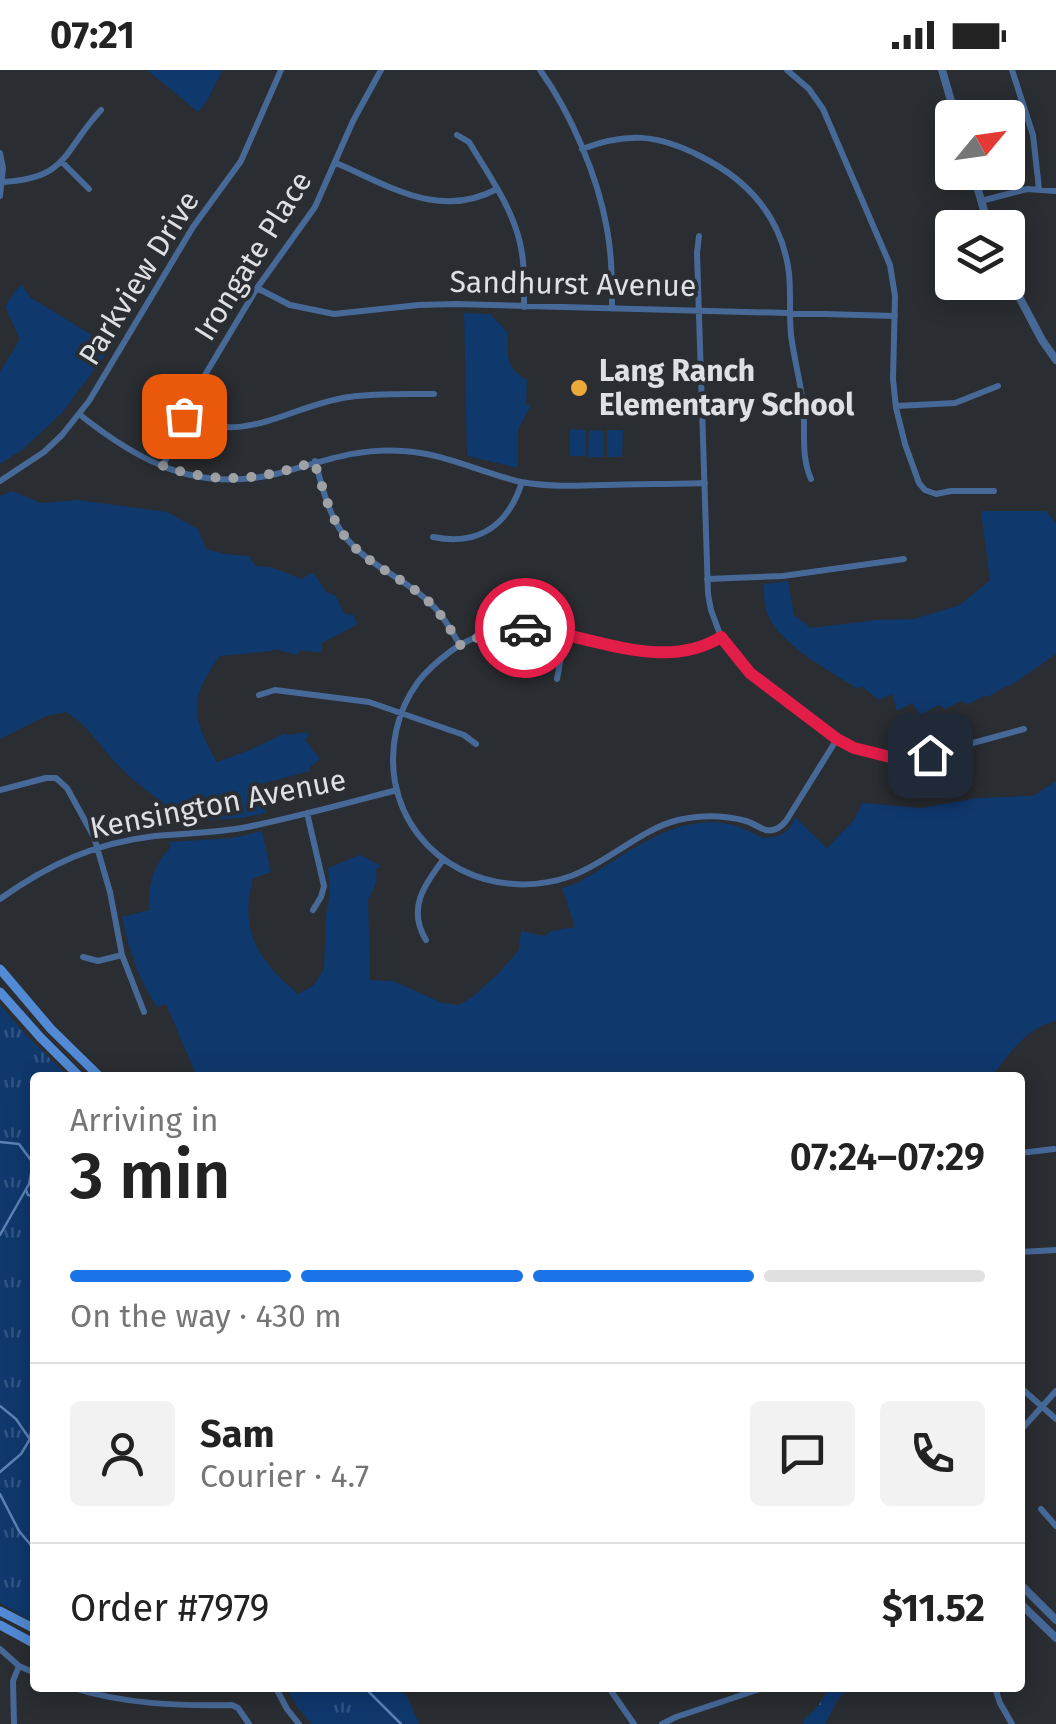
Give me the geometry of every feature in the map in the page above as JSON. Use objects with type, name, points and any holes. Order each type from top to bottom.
[{"type":"main road","points":[[0,970],[51,1030],[95,1072]]},
{"type":"main road","points":[[0,992],[74,1072]]},
{"type":"main road","points":[[0,1611],[30,1626]]},
{"type":"main road","points":[[0,1625],[30,1641]]},
{"type":"street","name":"Parkview Drive","points":[[0,482],[62,435],[100,384],[193,227],[241,161],[281,70]]},
{"type":"street","name":"Irongate Place","points":[[163,466],[199,385],[256,288],[314,206],[381,70]]},
{"type":"street","points":[[787,70],[809,89],[823,109],[885,250],[894,280],[896,406],[919,483],[924,490],[936,494],[994,491]]},
{"type":"street","points":[[942,70],[951,100]]},
{"type":"street","points":[[1012,70],[1033,135],[1040,189]]},
{"type":"street","points":[[542,71],[582,149],[597,188],[612,265],[612,308]]},
{"type":"street","points":[[2,182],[34,179],[62,162],[82,130],[101,110]]},
{"type":"street","points":[[458,135],[470,142],[512,218],[525,271],[524,307]]},
{"type":"street","points":[[582,149],[618,138],[651,138],[683,147],[734,176],[774,221],[788,273],[791,333],[803,406],[804,463],[811,479]]},
{"type":"street","points":[[0,153],[0,196]]},
{"type":"street","points":[[62,162],[88,189]]},
{"type":"street","points":[[336,163],[432,201],[466,200],[497,189]]},
{"type":"street","points":[[978,190],[984,210]]},
{"type":"street","points":[[981,201],[1015,191],[1056,191]]},
{"type":"street","points":[[699,236],[707,579],[710,610],[721,637],[750,673],[837,739],[872,754],[909,758],[930,755],[1024,729]]},
{"type":"street","name":"Sandhurst Avenue","points":[[256,288],[290,305],[334,314],[430,304],[895,316]]},
{"type":"street","points":[[1021,300],[1056,360]]},
{"type":"street","points":[[896,406],[954,403],[998,386]]},
{"type":"street","points":[[184,416],[212,426],[240,428],[350,396],[434,394]]},
{"type":"street","points":[[79,414],[123,448],[202,478],[238,479],[368,451],[409,451],[522,482],[570,486],[705,483]]},
{"type":"street","points":[[314,462],[331,512],[348,540],[370,562],[429,602],[460,645]]},
{"type":"street","points":[[433,537],[464,539],[490,529],[510,510],[522,482]]},
{"type":"street","points":[[707,579],[783,576],[904,559]]},
{"type":"street","points":[[721,637],[691,649],[657,652],[536,629],[509,629],[460,645],[424,675],[401,713],[393,752],[397,790],[414,829],[443,860],[464,873],[510,884],[534,884],[574,875],[653,830],[682,819],[724,816],[766,830],[777,829],[786,822],[837,739]]},
{"type":"street","points":[[556,679],[565,635]]},
{"type":"street","points":[[259,696],[274,690],[369,702],[464,735],[476,744]]},
{"type":"street","points":[[0,790],[46,778],[62,781],[87,820],[97,847],[122,955],[144,1012]]},
{"type":"street","name":"Kensington Avenue","points":[[0,899],[64,859],[97,847],[151,836],[246,828],[397,790]]},
{"type":"street","points":[[307,813],[324,886],[312,910]]},
{"type":"street","points":[[426,940],[416,919],[417,905],[426,882],[443,860]]},
{"type":"street","points":[[83,958],[98,961],[122,955]]},
{"type":"street","points":[[1025,1152],[1054,1149]]},
{"type":"street","points":[[1025,1252],[1056,1250]]},
{"type":"street","points":[[1025,1391],[1056,1419]]},
{"type":"street","points":[[1025,1425],[1056,1391]]},
{"type":"street","points":[[1041,1508],[1056,1526]]},
{"type":"street","points":[[1025,1589],[1056,1620]]},
{"type":"street","points":[[1025,1608],[1056,1638]]},
{"type":"street","points":[[0,1649],[30,1671]]},
{"type":"street","points":[[14,1724],[13,1681],[19,1666]]},
{"type":"street","points":[[87,1692],[154,1704],[232,1705],[248,1724]]},
{"type":"street","points":[[279,1692],[299,1724]]},
{"type":"street","points":[[612,1692],[634,1724]]},
{"type":"street","points":[[662,1724],[751,1692]]},
{"type":"street","points":[[997,1692],[1012,1724]]},
{"type":"green space","points":[[147,70],[223,70],[198,112]]},
{"type":"green space","points":[[22,285],[30,297],[111,347],[62,413],[22,450],[0,464],[0,372],[20,339],[5,307]]},
{"type":"green space","points":[[464,313],[490,314],[508,333],[511,365],[527,380],[526,405],[531,405],[518,429],[518,468],[467,456]]},
{"type":"green space","points":[[570,429],[586,430],[586,456],[570,456]]},
{"type":"green space","points":[[589,430],[604,431],[604,457],[588,457]]},
{"type":"green space","points":[[607,430],[623,430],[622,457],[607,457]]},
{"type":"green space","points":[[12,491],[41,503],[77,500],[167,512],[198,529],[206,549],[248,556],[256,566],[302,579],[314,574],[327,593],[335,595],[344,613],[353,615],[358,624],[322,643],[322,653],[301,650],[297,655],[274,649],[220,656],[203,684],[198,720],[217,762],[285,733],[307,732],[309,736],[305,740],[320,759],[310,771],[257,785],[266,813],[174,822],[171,809],[129,776],[87,729],[66,712],[46,716],[0,739],[0,496]]},
{"type":"green space","points":[[981,511],[1046,511],[1056,523],[1056,654],[1010,686],[968,704],[961,701],[945,709],[939,705],[920,715],[912,703],[897,711],[892,694],[879,700],[861,686],[858,689],[804,655],[771,621],[765,606],[764,584],[788,581],[794,615],[811,628],[914,619],[960,605],[990,580]]},
{"type":"green space","points":[[1056,781],[1056,1021],[1035,1029],[995,1072],[195,1072],[166,1004],[157,1007],[144,986],[122,917],[149,910],[153,876],[170,848],[169,842],[232,838],[262,831],[271,872],[253,878],[248,914],[251,929],[262,957],[298,994],[313,986],[324,969],[330,895],[328,868],[360,855],[381,866],[375,870],[375,885],[368,899],[370,980],[393,981],[442,1003],[459,1005],[497,975],[519,950],[521,931],[544,936],[575,927],[562,888],[667,831],[707,822],[733,825],[770,838],[787,830],[795,817],[827,848],[854,820],[862,803],[922,808],[977,798],[1033,796]]},
{"type":"green space","points":[[0,1005],[64,1072],[30,1072],[30,1620],[0,1603]]},
{"type":"green space","points":[[288,1692],[354,1692],[386,1724],[312,1724]]},
{"type":"green space","points":[[354,1692],[402,1692],[407,1696],[419,1724],[386,1724]]},
{"type":"green space","points":[[827,1692],[845,1692],[825,1724],[802,1722]]},
{"type":"waterway","points":[[0,1142],[19,1144],[30,1159]]},
{"type":"waterway","points":[[0,1235],[30,1179]]},
{"type":"waterway","points":[[26,1190],[30,1196]]},
{"type":"waterway","points":[[0,1406],[16,1419],[29,1438]]},
{"type":"waterway","points":[[0,1472],[21,1454],[30,1439]]},
{"type":"waterway","points":[[0,1494],[30,1544]]},
{"type":"waterway","points":[[369,1692],[401,1724]]},
{"type":"way so far","points":[[184,416],[163,466],[202,478],[238,479],[314,462],[331,512],[348,540],[370,562],[429,602],[460,645],[494,631],[525,628]]},
{"type":"place","name":"Lang Ranch Elementary School","points":[[579,388]]},
{"type":"route","points":[[525,628],[657,652],[691,649],[721,637],[750,673],[837,739],[872,754],[909,758],[930,755]]}]
